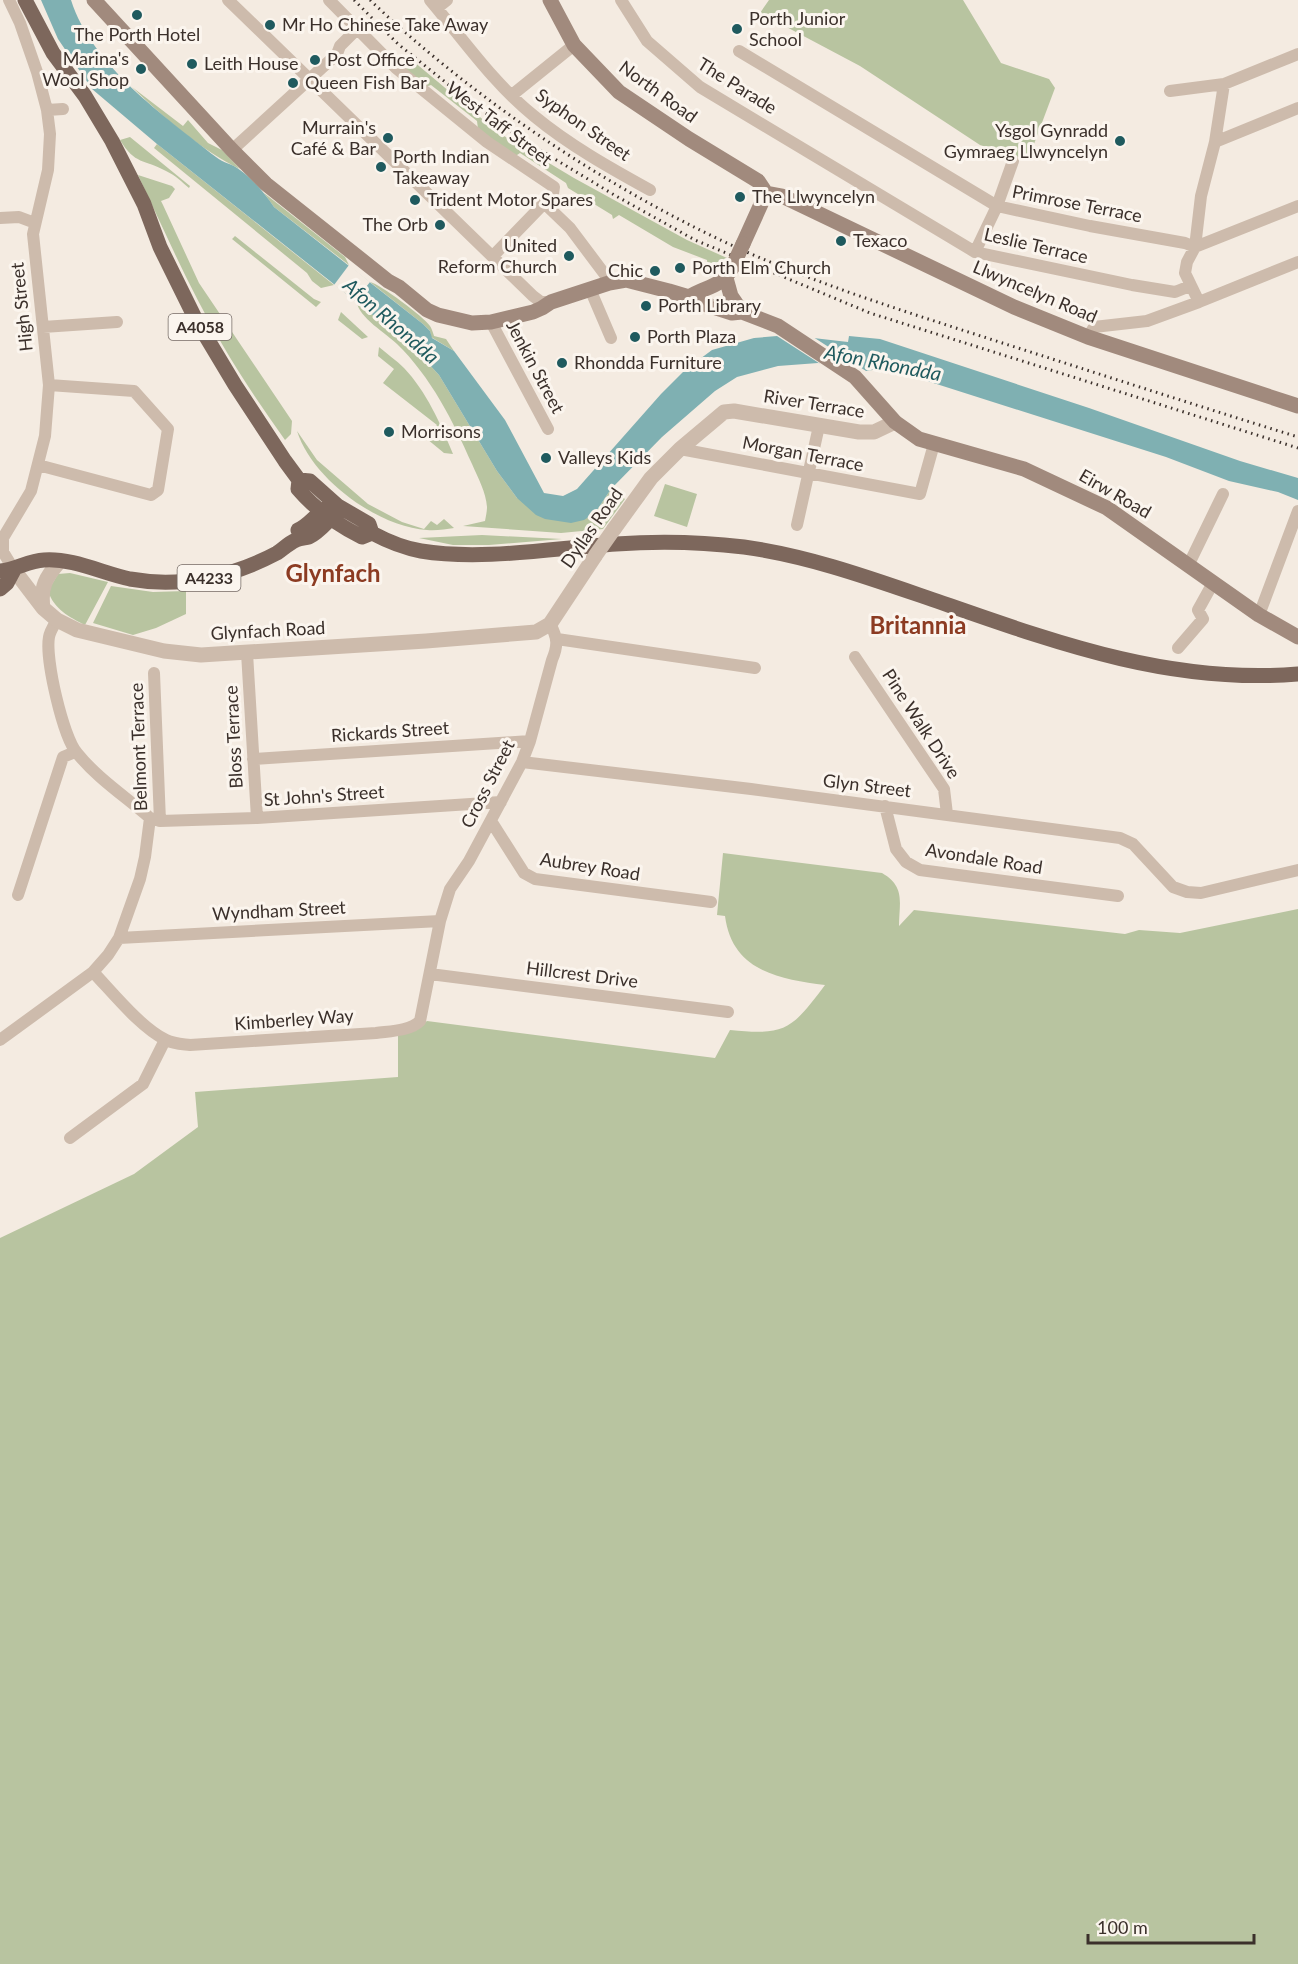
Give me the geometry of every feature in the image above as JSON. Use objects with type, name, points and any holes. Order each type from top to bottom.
[{"type":"main road","name":"A4058","points":[[25,0],[53,53],[85,96],[112,141],[144,204],[160,247],[196,320],[241,395],[301,486],[310,482],[333,511],[362,537],[372,533],[392,543],[420,550],[464,555],[649,542],[744,547],[815,561],[1061,643],[1113,658],[1170,670],[1223,675],[1298,674]]},
{"type":"main road","name":"Eirw Road","points":[[94,0],[266,184],[427,310],[460,322],[472,324],[491,322],[533,312],[551,302],[609,283],[632,281],[689,297],[732,313],[742,312],[766,321],[788,332],[855,377],[896,422],[919,439],[1024,469],[1107,508],[1259,615],[1298,637]]},
{"type":"main road","name":"North Road","points":[[550,0],[574,45],[619,92],[758,181],[766,193]]},
{"type":"main road","points":[[689,297],[696,292],[713,287],[729,273],[766,193]]},
{"type":"main road","name":"Llwyncelyn Road","points":[[766,193],[782,196],[1014,307],[1088,337],[1298,406]]},
{"type":"main road","points":[[729,273],[731,296],[742,312]]},
{"type":"main road","points":[[297,534],[303,511],[301,486]]},
{"type":"main road","name":"A4233","points":[[7,571],[45,560],[147,582],[179,582],[211,578],[244,568],[279,552],[297,534],[309,536],[333,511]]},
{"type":"main road","points":[[0,589],[7,583],[7,571]]},
{"type":"street","name":"High Street","points":[[7,571],[3,538],[31,491],[45,436],[49,385],[33,234],[48,170],[51,134],[47,110],[20,23],[9,0]]},
{"type":"street","points":[[228,0],[533,296],[541,302],[551,302]]},
{"type":"street","name":"West Taff Street","points":[[330,0],[396,68],[487,142],[554,187],[553,194],[544,203]]},
{"type":"street","points":[[433,4],[447,0]]},
{"type":"street","name":"The Parade","points":[[621,0],[647,40],[700,87],[855,180]]},
{"type":"street","name":"Syphon Street","points":[[433,4],[533,116],[564,138],[650,190]]},
{"type":"street","points":[[232,150],[337,54],[340,46],[357,28]]},
{"type":"street","points":[[512,95],[574,45]]},
{"type":"street","name":"Primrose Terrace","points":[[739,51],[997,206],[1185,243],[1195,247]]},
{"type":"street","points":[[1170,91],[1224,84],[1298,54]]},
{"type":"street","points":[[1199,302],[1185,273],[1187,262],[1195,247],[1201,196],[1215,142],[1224,84]]},
{"type":"street","points":[[1215,142],[1298,108]]},
{"type":"street","points":[[47,110],[63,109]]},
{"type":"street","points":[[975,252],[997,206],[1013,161]]},
{"type":"street","name":"Leslie Terrace","points":[[855,180],[975,252],[1175,292],[1190,286]]},
{"type":"street","points":[[494,256],[544,203],[574,234],[609,283]]},
{"type":"street","points":[[1195,247],[1298,206]]},
{"type":"street","points":[[0,218],[19,218],[34,223]]},
{"type":"street","points":[[1088,337],[1094,327],[1147,321],[1298,262]]},
{"type":"street","points":[[590,289],[611,338]]},
{"type":"street","points":[[43,327],[117,322]]},
{"type":"street","name":"Jenkin Street","points":[[491,322],[548,429]]},
{"type":"street","points":[[38,465],[151,495],[158,490],[168,429],[134,391],[49,385]]},
{"type":"street","name":"River Terrace","points":[[724,412],[734,411],[859,432],[874,432],[896,422]]},
{"type":"street","name":"Dyllas Road","points":[[550,624],[614,528],[651,478],[680,449],[724,412]]},
{"type":"street","points":[[797,525],[819,426]]},
{"type":"street","name":"Morgan Terrace","points":[[680,449],[920,494],[934,444]]},
{"type":"street","points":[[1188,566],[1223,494]]},
{"type":"street","points":[[1259,615],[1298,511]]},
{"type":"street","points":[[43,608],[42,590],[45,579],[59,562]]},
{"type":"street","name":"Glynfach Road","points":[[7,571],[57,620],[85,633],[164,651],[201,655],[536,632],[550,624]]},
{"type":"street","points":[[1178,648],[1203,619],[1198,610],[1213,583]]},
{"type":"street","points":[[57,620],[49,637],[51,675],[75,752],[155,819]]},
{"type":"street","points":[[550,624],[557,639],[755,668]]},
{"type":"street","name":"Cross Street","points":[[441,921],[450,890],[491,821],[522,762],[556,650],[557,639]]},
{"type":"street","name":"Bloss Terrace","points":[[247,653],[257,818]]},
{"type":"street","name":"Pine Walk Drive","points":[[855,657],[944,789],[947,814]]},
{"type":"street","name":"Belmont Terrace","points":[[0,1040],[93,972],[119,938],[155,819],[154,673]]},
{"type":"street","name":"Rickards Street","points":[[253,759],[530,741]]},
{"type":"street","points":[[18,895],[63,757],[75,752]]},
{"type":"street","name":"Glyn Street","points":[[522,762],[885,806],[1120,838],[1133,844],[1173,887],[1186,892],[1201,893],[1298,870]]},
{"type":"street","name":"St John's Street","points":[[155,819],[257,818],[501,802]]},
{"type":"street","name":"Avondale Road","points":[[885,806],[896,849],[906,862],[920,870],[1118,896]]},
{"type":"street","name":"Aubrey Road","points":[[491,821],[524,873],[535,879],[711,902]]},
{"type":"street","name":"Wyndham Street","points":[[119,938],[441,921]]},
{"type":"street","name":"Kimberley Way","points":[[93,972],[137,1018],[165,1040],[176,1043],[189,1045],[395,1031],[416,1025],[420,1021],[441,921]]},
{"type":"street","name":"Hillcrest Drive","points":[[430,974],[728,1012]]},
{"type":"street","points":[[70,1138],[143,1084],[165,1040]]},
{"type":"green space","points":[[769,0],[963,0],[1001,63],[1049,79],[1055,88],[1028,160],[980,145],[860,66],[760,13]]},
{"type":"green space","points":[[413,61],[499,133],[574,178],[687,240],[727,258],[720,271],[709,277],[707,260],[673,247],[619,215],[613,219],[612,215],[568,188],[566,183],[520,153],[514,157],[478,129],[477,121],[431,85],[425,87],[405,70]]},
{"type":"green space","points":[[132,87],[183,126],[188,120],[208,143],[222,150],[240,169],[211,153],[183,132]]},
{"type":"green space","points":[[130,137],[190,186],[189,188],[169,173],[130,154],[120,140]]},
{"type":"green space","points":[[157,144],[334,285],[321,288],[312,281],[307,273],[154,148]]},
{"type":"green space","points":[[138,175],[175,189],[169,198],[161,201],[199,283],[292,421],[291,434],[285,440],[244,381],[210,324]]},
{"type":"green space","points":[[264,193],[345,257],[349,265],[274,207]]},
{"type":"green space","points":[[235,236],[314,299],[321,302],[316,307],[232,239]]},
{"type":"green space","points":[[370,282],[392,294],[420,316],[430,326],[434,336],[446,339],[454,351],[431,337],[430,331],[423,324]]},
{"type":"green space","points":[[357,302],[412,346],[439,375],[497,471],[517,498],[595,513],[611,489],[625,499],[603,529],[561,533],[463,526],[485,521],[487,507],[481,485],[465,448],[431,385],[397,344],[367,319]]},
{"type":"green space","points":[[341,312],[368,337],[362,339],[338,320]]},
{"type":"green space","points":[[379,347],[404,368],[426,397],[453,454],[444,453],[427,439],[437,425],[383,383],[394,369],[378,356]]},
{"type":"green space","points":[[297,431],[317,460],[368,504],[402,522],[424,529],[431,521],[437,525],[444,519],[454,528],[430,530],[408,527],[368,510],[332,483],[305,449]]},
{"type":"green space","points":[[665,484],[697,494],[687,527],[654,516]]},
{"type":"green space","points":[[482,535],[562,539],[489,545],[453,545],[419,538]]},
{"type":"green space","points":[[70,573],[108,582],[85,625],[58,608],[48,591],[58,574]]},
{"type":"green space","points":[[111,586],[153,592],[186,591],[186,614],[156,628],[133,635],[93,623]]},
{"type":"green space","points":[[723,853],[882,873],[895,884],[900,896],[899,926],[914,910],[1125,934],[1139,930],[1180,933],[1298,909],[1298,1964],[0,1964],[0,1238],[134,1174],[198,1127],[195,1092],[398,1077],[398,1035],[416,1029],[427,1021],[715,1058],[730,1030],[764,1032],[786,1026],[804,1011],[825,985],[791,979],[760,969],[737,949],[729,935],[725,916],[717,915]]},
{"type":"water","name":"Afon Rhondda","points":[[41,0],[71,0],[81,24],[95,47],[132,88],[216,157],[245,174],[259,187],[274,207],[423,324],[430,331],[432,338],[454,351],[505,420],[544,493],[563,496],[577,489],[661,394],[685,370],[712,350],[754,338],[796,336],[848,342],[849,336],[880,339],[1240,461],[1298,478],[1298,500],[1278,492],[1229,481],[1166,457],[924,380],[879,369],[866,371],[818,363],[778,366],[737,377],[715,391],[662,437],[611,489],[595,513],[584,520],[571,523],[545,519],[536,515],[517,498],[497,471],[439,375],[412,346],[157,144],[92,89],[58,39]]},
{"type":"pier","points":[[349,265],[370,282],[358,297],[357,302],[334,285]]},
{"type":"pier","points":[[785,333],[810,335],[866,371],[862,373],[825,367],[777,336]]},
{"type":"railway","points":[[354,0],[398,44],[470,102],[525,141],[695,240],[870,313],[1298,448]]},
{"type":"railway","points":[[370,0],[444,65],[525,126],[568,155],[654,206],[733,246],[769,262],[879,303],[1298,437]]},
{"type":"place","name":"The Porth Hotel","points":[[137,15]]},
{"type":"place","name":"Mr Ho Chinese Take Away","points":[[270,25]]},
{"type":"place","name":"Porth Junior School","points":[[737,29]]},
{"type":"place","name":"Post Office","points":[[315,60]]},
{"type":"place","name":"Leith House","points":[[192,64]]},
{"type":"place","name":"Marina's Wool Shop","points":[[141,69]]},
{"type":"place","name":"Queen Fish Bar","points":[[293,83]]},
{"type":"place","name":"Murrain's Café & Bar","points":[[388,138]]},
{"type":"place","name":"Ysgol Gynradd Gymraeg Llwyncelyn","points":[[1120,141]]},
{"type":"place","name":"Porth Indian Takeaway","points":[[381,167]]},
{"type":"place","name":"The Llwyncelyn","points":[[740,197]]},
{"type":"place","name":"Trident Motor Spares","points":[[415,200]]},
{"type":"place","name":"The Orb","points":[[440,225]]},
{"type":"place","name":"Texaco","points":[[841,241]]},
{"type":"place","name":"United Reform Church","points":[[569,256]]},
{"type":"place","name":"Porth Elm Church","points":[[680,268]]},
{"type":"place","name":"Chic","points":[[655,271]]},
{"type":"place","name":"Porth Library","points":[[646,306]]},
{"type":"place","name":"Porth Plaza","points":[[635,337]]},
{"type":"place","name":"Rhondda Furniture","points":[[562,363]]},
{"type":"place","name":"Morrisons","points":[[389,432]]},
{"type":"place","name":"Valleys Kids","points":[[546,458]]},
{"type":"district","name":"Glynfach","points":[[333,574]]},
{"type":"district","name":"Britannia","points":[[918,626]]}]
